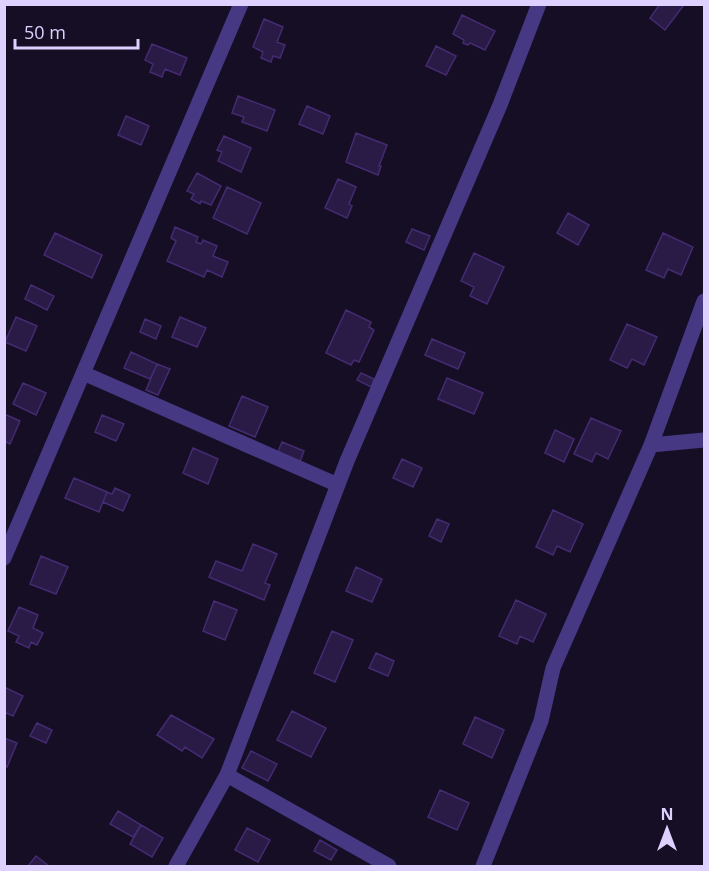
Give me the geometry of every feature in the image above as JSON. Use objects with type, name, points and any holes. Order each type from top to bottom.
[{"type":"street","points":[[4,558],[241,4]]},
{"type":"street","points":[[176,867],[227,775],[338,485],[500,105],[539,4]]},
{"type":"street","points":[[483,867],[541,721],[553,668],[651,446],[705,301]]},
{"type":"street","points":[[83,373],[338,485]]},
{"type":"street","points":[[651,446],[705,440]]},
{"type":"street","points":[[227,775],[389,867]]},
{"type":"building","points":[[660,4],[681,4],[683,6],[665,30],[650,18]]},
{"type":"building","points":[[462,15],[495,31],[485,50],[470,43],[468,45],[463,43],[464,40],[453,34]]},
{"type":"building","points":[[264,19],[283,27],[277,42],[285,45],[280,58],[273,56],[271,62],[261,58],[263,52],[253,47]]},
{"type":"building","points":[[152,44],[187,58],[180,75],[165,69],[162,77],[150,72],[153,64],[145,60]]},
{"type":"building","points":[[436,46],[456,56],[446,75],[426,66]]},
{"type":"building","points":[[238,96],[275,110],[267,131],[242,122],[244,117],[232,113]]},
{"type":"building","points":[[307,106],[330,116],[323,134],[299,124]]},
{"type":"building","points":[[126,116],[149,126],[141,145],[118,135]]},
{"type":"building","points":[[356,133],[387,145],[378,175],[346,162]]},
{"type":"building","points":[[224,136],[251,148],[241,172],[218,161],[222,152],[217,150]]},
{"type":"building","points":[[197,173],[221,186],[211,205],[201,201],[200,204],[191,199],[194,194],[187,191]]},
{"type":"building","points":[[338,179],[356,187],[349,204],[352,206],[347,218],[325,208]]},
{"type":"building","points":[[227,187],[261,203],[247,234],[213,218]]},
{"type":"building","points":[[568,213],[589,225],[578,245],[557,233]]},
{"type":"building","points":[[175,227],[198,237],[196,242],[201,244],[203,240],[217,246],[213,256],[228,262],[222,277],[207,270],[204,277],[167,261],[176,241],[171,238]]},
{"type":"building","points":[[412,229],[430,236],[424,250],[406,242]]},
{"type":"building","points":[[55,233],[102,255],[92,278],[44,255]]},
{"type":"building","points":[[663,233],[693,247],[681,275],[668,269],[664,278],[646,270]]},
{"type":"building","points":[[474,253],[504,267],[487,304],[470,296],[474,287],[461,281]]},
{"type":"building","points":[[31,285],[54,296],[47,310],[25,299]]},
{"type":"building","points":[[346,310],[371,322],[369,327],[374,330],[359,362],[354,360],[351,365],[326,353]]},
{"type":"building","points":[[16,317],[37,326],[26,351],[5,342]]},
{"type":"building","points":[[180,317],[206,328],[197,347],[172,337]]},
{"type":"building","points":[[145,319],[161,326],[156,339],[140,332]]},
{"type":"building","points":[[627,324],[657,337],[644,365],[632,359],[627,368],[610,360]]},
{"type":"building","points":[[432,339],[465,353],[458,369],[425,355]]},
{"type":"building","points":[[131,352],[157,364],[150,379],[124,368]]},
{"type":"building","points":[[157,364],[170,369],[158,395],[146,390]]},
{"type":"building","points":[[361,373],[374,379],[371,387],[357,380]]},
{"type":"building","points":[[447,378],[483,393],[474,414],[438,399]]},
{"type":"building","points":[[23,383],[46,393],[36,415],[13,404]]},
{"type":"building","points":[[242,396],[268,407],[255,437],[229,426]]},
{"type":"building","points":[[4,414],[20,421],[10,444],[4,441]]},
{"type":"building","points":[[102,415],[124,424],[116,441],[95,432]]},
{"type":"building","points":[[591,418],[621,431],[608,459],[596,453],[592,462],[574,454]]},
{"type":"building","points":[[555,430],[574,439],[564,462],[545,453]]},
{"type":"building","points":[[282,442],[304,451],[299,464],[277,454]]},
{"type":"building","points":[[193,448],[218,459],[208,484],[183,473]]},
{"type":"building","points":[[402,459],[422,468],[413,487],[393,478]]},
{"type":"building","points":[[74,478],[107,492],[99,512],[65,498]]},
{"type":"building","points":[[115,488],[130,495],[123,511],[103,502],[107,492],[112,494]]},
{"type":"building","points":[[553,510],[583,524],[570,552],[557,546],[553,555],[536,547]]},
{"type":"building","points":[[437,519],[449,524],[441,542],[429,536]]},
{"type":"building","points":[[253,544],[277,554],[265,583],[270,585],[264,600],[209,577],[216,561],[242,571]]},
{"type":"building","points":[[41,556],[68,567],[56,594],[30,584]]},
{"type":"building","points":[[356,567],[382,579],[372,602],[346,591]]},
{"type":"building","points":[[516,600],[546,614],[533,642],[520,636],[517,644],[499,636]]},
{"type":"building","points":[[214,601],[237,610],[225,640],[203,631]]},
{"type":"building","points":[[19,607],[38,615],[33,628],[43,633],[37,645],[31,642],[29,648],[16,642],[19,636],[8,631]]},
{"type":"building","points":[[332,631],[353,640],[335,682],[314,673]]},
{"type":"building","points":[[376,653],[394,661],[388,676],[369,668]]},
{"type":"building","points":[[4,687],[23,696],[13,716],[4,712]]},
{"type":"building","points":[[292,711],[326,728],[311,757],[277,740]]},
{"type":"building","points":[[171,715],[214,739],[202,758],[185,747],[182,751],[157,735]]},
{"type":"building","points":[[475,717],[504,730],[492,758],[463,744]]},
{"type":"building","points":[[37,723],[52,730],[46,743],[30,736]]},
{"type":"building","points":[[4,738],[17,743],[7,767],[4,766]]},
{"type":"building","points":[[251,751],[277,764],[268,781],[242,768]]},
{"type":"building","points":[[440,790],[469,803],[457,830],[428,817]]},
{"type":"building","points":[[118,811],[141,825],[133,837],[110,824]]},
{"type":"building","points":[[141,825],[163,838],[152,857],[130,844]]},
{"type":"building","points":[[247,828],[270,840],[258,862],[235,850]]},
{"type":"building","points":[[320,840],[337,850],[331,860],[314,851]]},
{"type":"building","points":[[36,856],[49,866],[28,866]]}]
